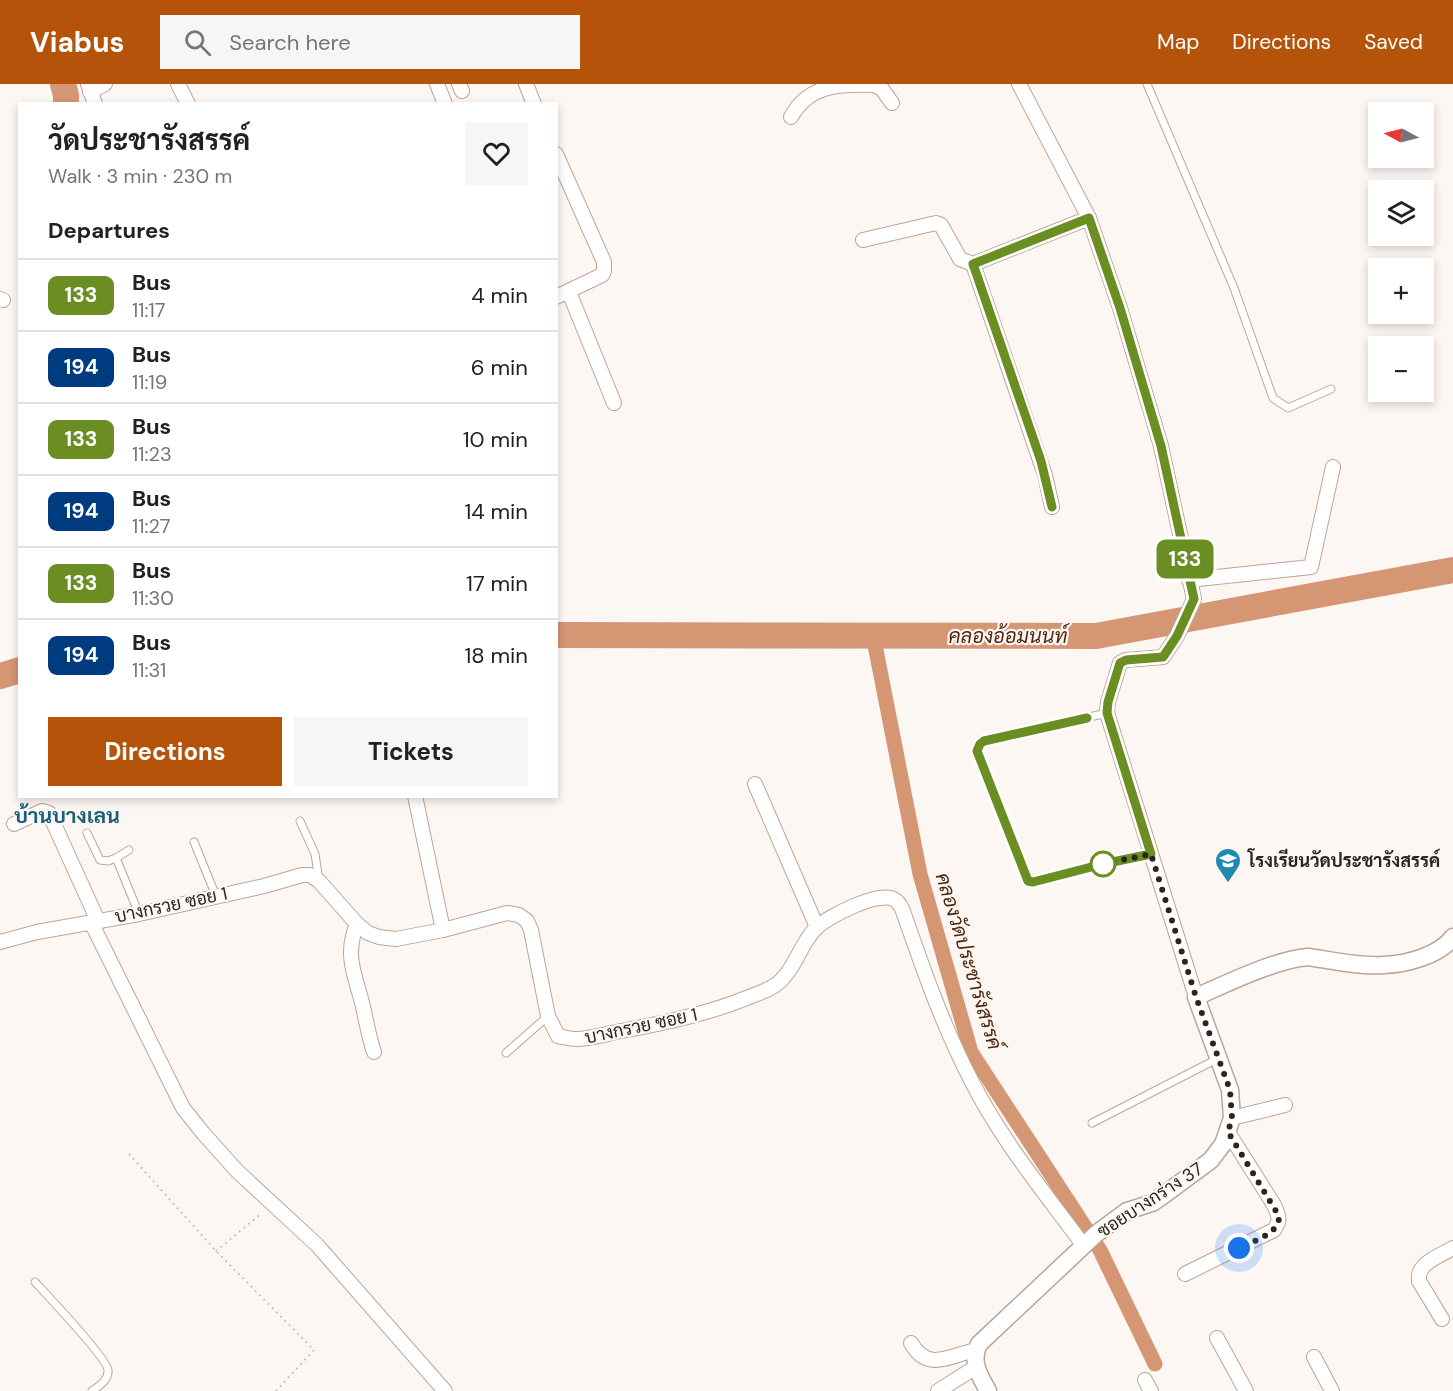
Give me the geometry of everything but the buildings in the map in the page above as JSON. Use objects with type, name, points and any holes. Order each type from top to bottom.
[{"type":"street","points":[[91,93],[105,84]]},
{"type":"street","points":[[178,84],[187,102]]},
{"type":"street","points":[[437,84],[444,102]]},
{"type":"street","points":[[526,84],[533,102]]},
{"type":"street","points":[[1019,84],[1089,218],[1120,308],[1161,446],[1194,599],[1177,636],[1163,657],[1126,660],[1120,663],[1108,702],[1107,713],[1196,997],[1230,1090],[1230,1125],[1274,1205],[1279,1216],[1279,1223],[1274,1230],[1185,1275]]},
{"type":"street","points":[[792,117],[798,104],[822,85],[874,85],[882,89],[892,103]]},
{"type":"street","points":[[558,158],[604,262],[602,275],[563,295],[614,403]]},
{"type":"street","points":[[863,240],[936,223],[941,225],[960,260],[973,264],[1089,218]]},
{"type":"street","points":[[973,264],[1042,466],[1052,507]]},
{"type":"street","points":[[1189,580],[1311,567],[1333,467]]},
{"type":"street","points":[[755,784],[817,927]]},
{"type":"street","points":[[415,798],[443,930]]},
{"type":"street","points":[[14,824],[42,811],[49,813],[94,922],[183,1108],[237,1172],[317,1245],[445,1391]]},
{"type":"street","name":"บางกรวย ซอย 1","points":[[0,942],[38,932],[139,914],[264,886],[302,874],[310,875],[319,881],[357,924],[368,933],[396,939],[443,930],[507,913],[519,915],[527,921],[531,930],[548,1016],[558,1036],[578,1039],[664,1023],[726,1007],[771,988],[782,980],[793,967],[807,939],[817,927],[833,916],[868,901],[879,897],[889,897],[895,899],[903,911],[938,1010],[972,1082],[1012,1148],[1089,1241]]},
{"type":"street","points":[[357,924],[351,944],[351,966],[374,1052]]},
{"type":"street","points":[[1196,997],[1242,977],[1296,958],[1308,957],[1383,965],[1407,961],[1435,952],[1453,937]]},
{"type":"street","points":[[1230,1125],[1285,1105]]},
{"type":"street","name":"ซอยบางกร่าง 37","points":[[976,1350],[983,1340],[1089,1241],[1127,1211],[1152,1203],[1211,1160],[1223,1144],[1230,1125]]},
{"type":"street","points":[[1442,1319],[1419,1281],[1418,1274],[1421,1267],[1453,1248]]},
{"type":"street","points":[[1217,1338],[1246,1391]]},
{"type":"street","points":[[910,1343],[917,1353],[932,1361],[976,1350],[976,1367],[988,1391]]},
{"type":"street","points":[[1314,1357],[1332,1391]]},
{"type":"street","points":[[938,1391],[976,1367]]},
{"type":"lane","points":[[1147,84],[1234,288],[1273,398],[1288,408],[1330,389]]},
{"type":"lane","points":[[1107,713],[984,741],[977,751],[1028,881],[1033,882],[1151,854]]},
{"type":"lane","points":[[300,821],[315,854],[319,881]]},
{"type":"lane","points":[[87,833],[100,860],[108,861],[129,850]]},
{"type":"lane","points":[[194,842],[216,896]]},
{"type":"lane","points":[[116,858],[139,914]]},
{"type":"lane","points":[[506,1053],[548,1016]]},
{"type":"lane","points":[[1092,1123],[1219,1058]]},
{"type":"lane","points":[[35,1282],[83,1335],[106,1365],[108,1371],[106,1378],[92,1391]]},
{"type":"path","points":[[129,1154],[216,1251],[314,1350],[276,1391]]},
{"type":"path","points":[[216,1251],[273,1204]]},
{"type":"waterway","points":[[63,84],[66,102]]},
{"type":"waterway","name":"คลองอ้อมนนท์","points":[[558,635],[1096,636],[1453,570]]},
{"type":"waterway","name":"คลองวัดประชารังสรรค์","points":[[873,635],[920,874],[971,1052],[1100,1250],[1155,1364]]},
{"type":"waterway","name":"คลองอ้อมนนท์","points":[[0,676],[18,671]]},
{"type":"bus line","name":"133","points":[[1052,507],[1041,461],[973,264],[1089,218],[1120,308],[1161,446],[1194,599],[1177,636],[1163,657],[1126,660],[1120,663],[1108,702],[1107,713],[1151,854],[1033,882],[1028,881],[1024,876],[977,751],[984,741],[1087,718]]},
{"type":"place","name":"โรงเรียนวัดประชารังสรรค์","points":[[1228,884]]},
{"type":"district","name":"บ้านบางเลน","points":[[67,816]]},
{"type":"route","points":[[1103,864],[1151,854],[1196,997],[1230,1090],[1232,1118],[1228,1132],[1279,1216],[1279,1223],[1274,1230],[1239,1248]]}]
